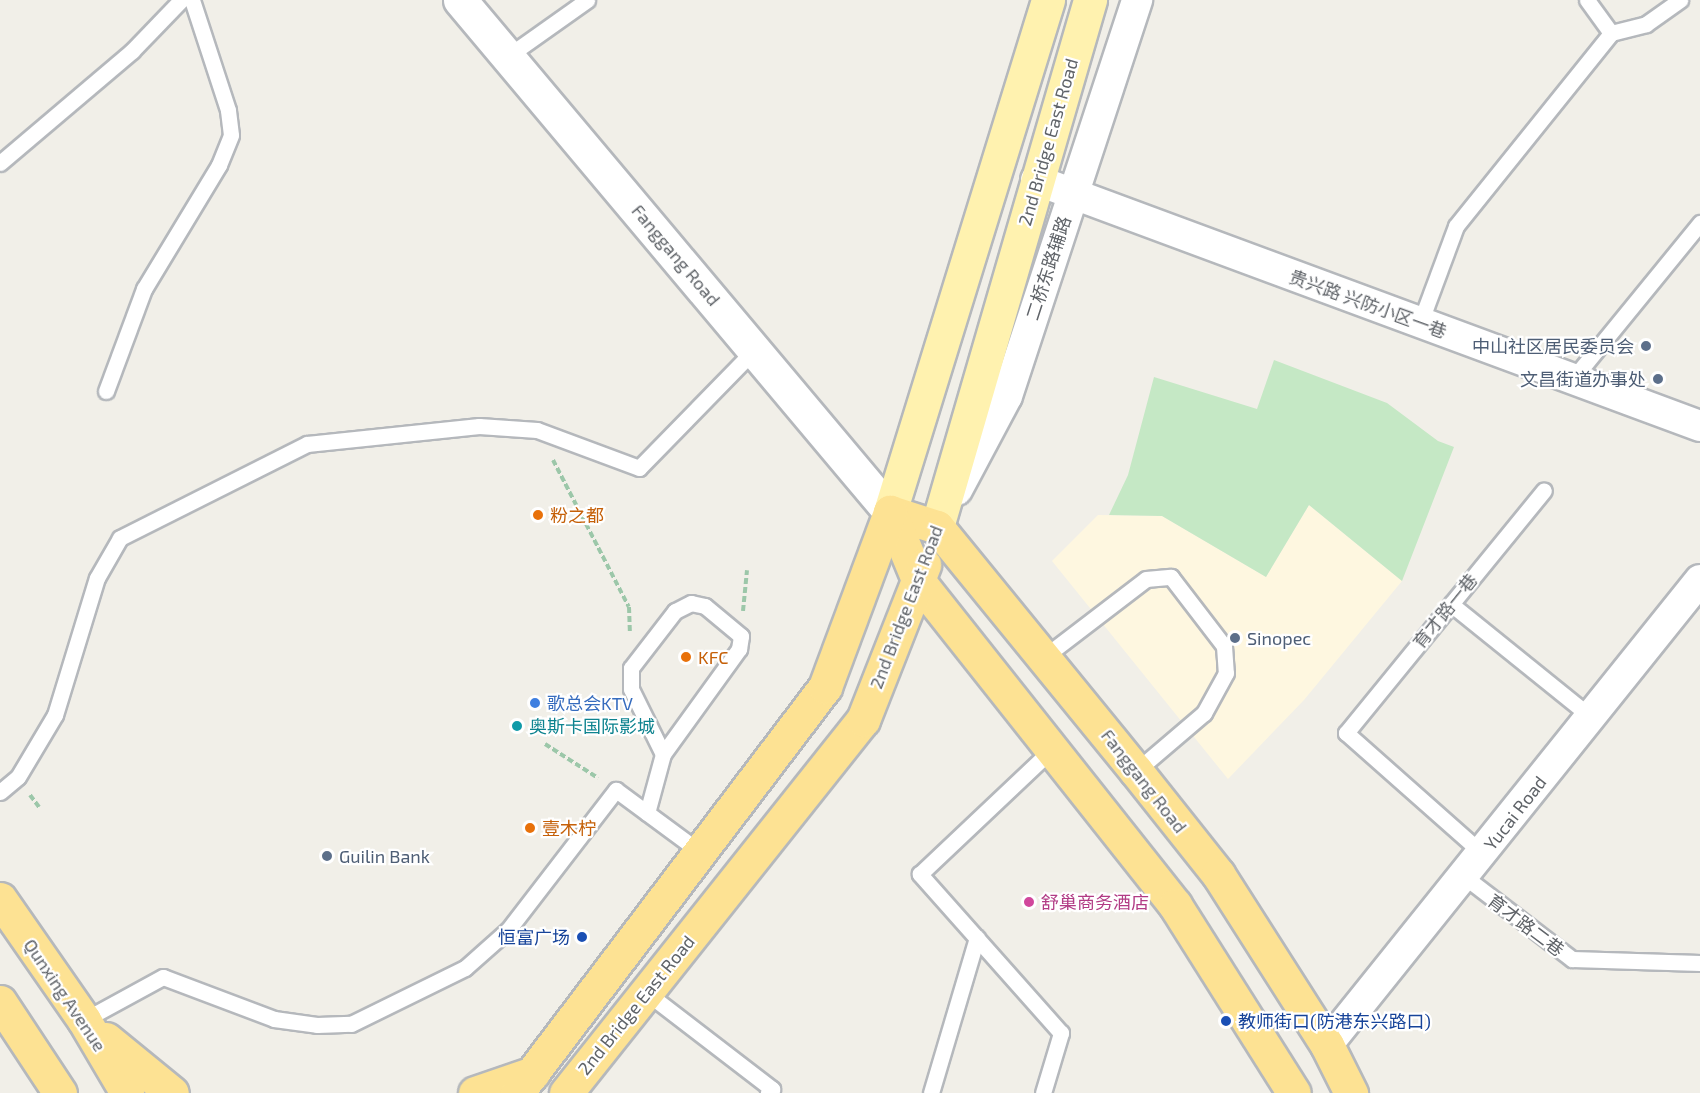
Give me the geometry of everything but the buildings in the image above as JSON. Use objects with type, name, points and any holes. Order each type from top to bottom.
[{"type":"highway","points":[[475,1093],[525,1083],[825,687],[890,512],[937,527]]},
{"type":"highway","name":"Fanggang Road","points":[[890,512],[919,582],[1175,905],[1294,1093]]},
{"type":"highway","name":"Fanggang Road","points":[[937,527],[1218,874],[1328,1045],[1351,1093]]},
{"type":"highway","name":"2nd Bridge East Road","points":[[566,1093],[863,720],[919,582],[937,527]]},
{"type":"highway","name":"Qunxing Avenue","points":[[0,899],[84,1020],[128,1093]]},
{"type":"highway","points":[[0,1002],[60,1093]]},
{"type":"highway","points":[[84,1020],[172,1093]]},
{"type":"main road","points":[[890,512],[1048,0]]},
{"type":"main road","name":"2nd Bridge East Road","points":[[937,527],[1090,0]]},
{"type":"street","name":"Fanggang Road","points":[[460,0],[890,512]]},
{"type":"street","name":"二桥东路辅路","points":[[937,527],[1007,396],[1137,0]]},
{"type":"street","name":"贵兴路 兴防小区一巷","points":[[1036,180],[1700,426]]},
{"type":"street","name":"Yucai Road","points":[[1328,1045],[1465,877],[1700,580]]},
{"type":"lane","points":[[0,163],[132,51],[181,0]]},
{"type":"lane","points":[[106,391],[144,290],[219,165],[231,135],[228,110],[192,0]]},
{"type":"lane","points":[[508,56],[586,0]]},
{"type":"lane","points":[[1587,0],[1611,33]]},
{"type":"lane","points":[[1420,323],[1456,226],[1611,33],[1646,24],[1680,0]]},
{"type":"lane","points":[[1572,380],[1700,223]]},
{"type":"lane","points":[[0,792],[18,777],[56,715],[97,578],[120,538],[307,444],[479,426],[537,430],[639,468],[755,349]]},
{"type":"lane","name":"育才路一巷","points":[[1483,854],[1346,733],[1544,490]]},
{"type":"lane","points":[[1044,657],[1146,579],[1171,577],[1224,646],[1226,673],[1204,713],[1136,771]]},
{"type":"lane","points":[[647,813],[663,754],[739,649],[741,636],[705,606],[691,603],[675,611],[631,668],[631,689],[663,754]]},
{"type":"lane","points":[[1451,604],[1591,717]]},
{"type":"lane","points":[[1043,1093],[1060,1033],[920,874],[1052,749]]},
{"type":"lane","points":[[84,1020],[163,977],[274,1019],[317,1025],[351,1024],[465,968],[508,930],[616,790],[700,852]]},
{"type":"lane","name":"育才路二巷","points":[[1465,877],[1572,959],[1700,963]]},
{"type":"lane","points":[[931,1093],[977,938]]},
{"type":"lane","points":[[646,993],[772,1089],[768,1093]]},
{"type":"path","points":[[537,430],[629,608],[631,668]]},
{"type":"path","points":[[741,636],[747,570]]},
{"type":"path","points":[[545,744],[616,790]]},
{"type":"shaded area","name":"Sinopec","points":[[1309,505],[1402,581],[1304,700],[1228,779],[1052,561],[1098,515],[1162,516],[1266,577]]},
{"type":"green space","points":[[1274,360],[1387,403],[1438,441],[1454,447],[1402,581],[1309,505],[1266,577],[1162,516],[1109,515],[1128,475],[1154,377],[1257,409]]},
{"type":"place","name":"中山社区居民委员会","points":[[1646,346]]},
{"type":"place","name":"文昌街道办事处","points":[[1658,379]]},
{"type":"place","name":"粉之都","points":[[538,515]]},
{"type":"place","name":"Sinopec","points":[[1235,638]]},
{"type":"place","name":"KFC","points":[[686,657]]},
{"type":"place","name":"歌总会KTV","points":[[535,703]]},
{"type":"place","name":"奥斯卡国际影城","points":[[517,726]]},
{"type":"place","name":"壹木柠","points":[[530,828]]},
{"type":"place","name":"Guilin Bank","points":[[327,856]]},
{"type":"place","name":"舒巢商务酒店","points":[[1029,902]]},
{"type":"place","name":"恒富广场","points":[[582,937]]},
{"type":"place","name":"教师街口(防港东兴路口)","points":[[1226,1021]]}]
